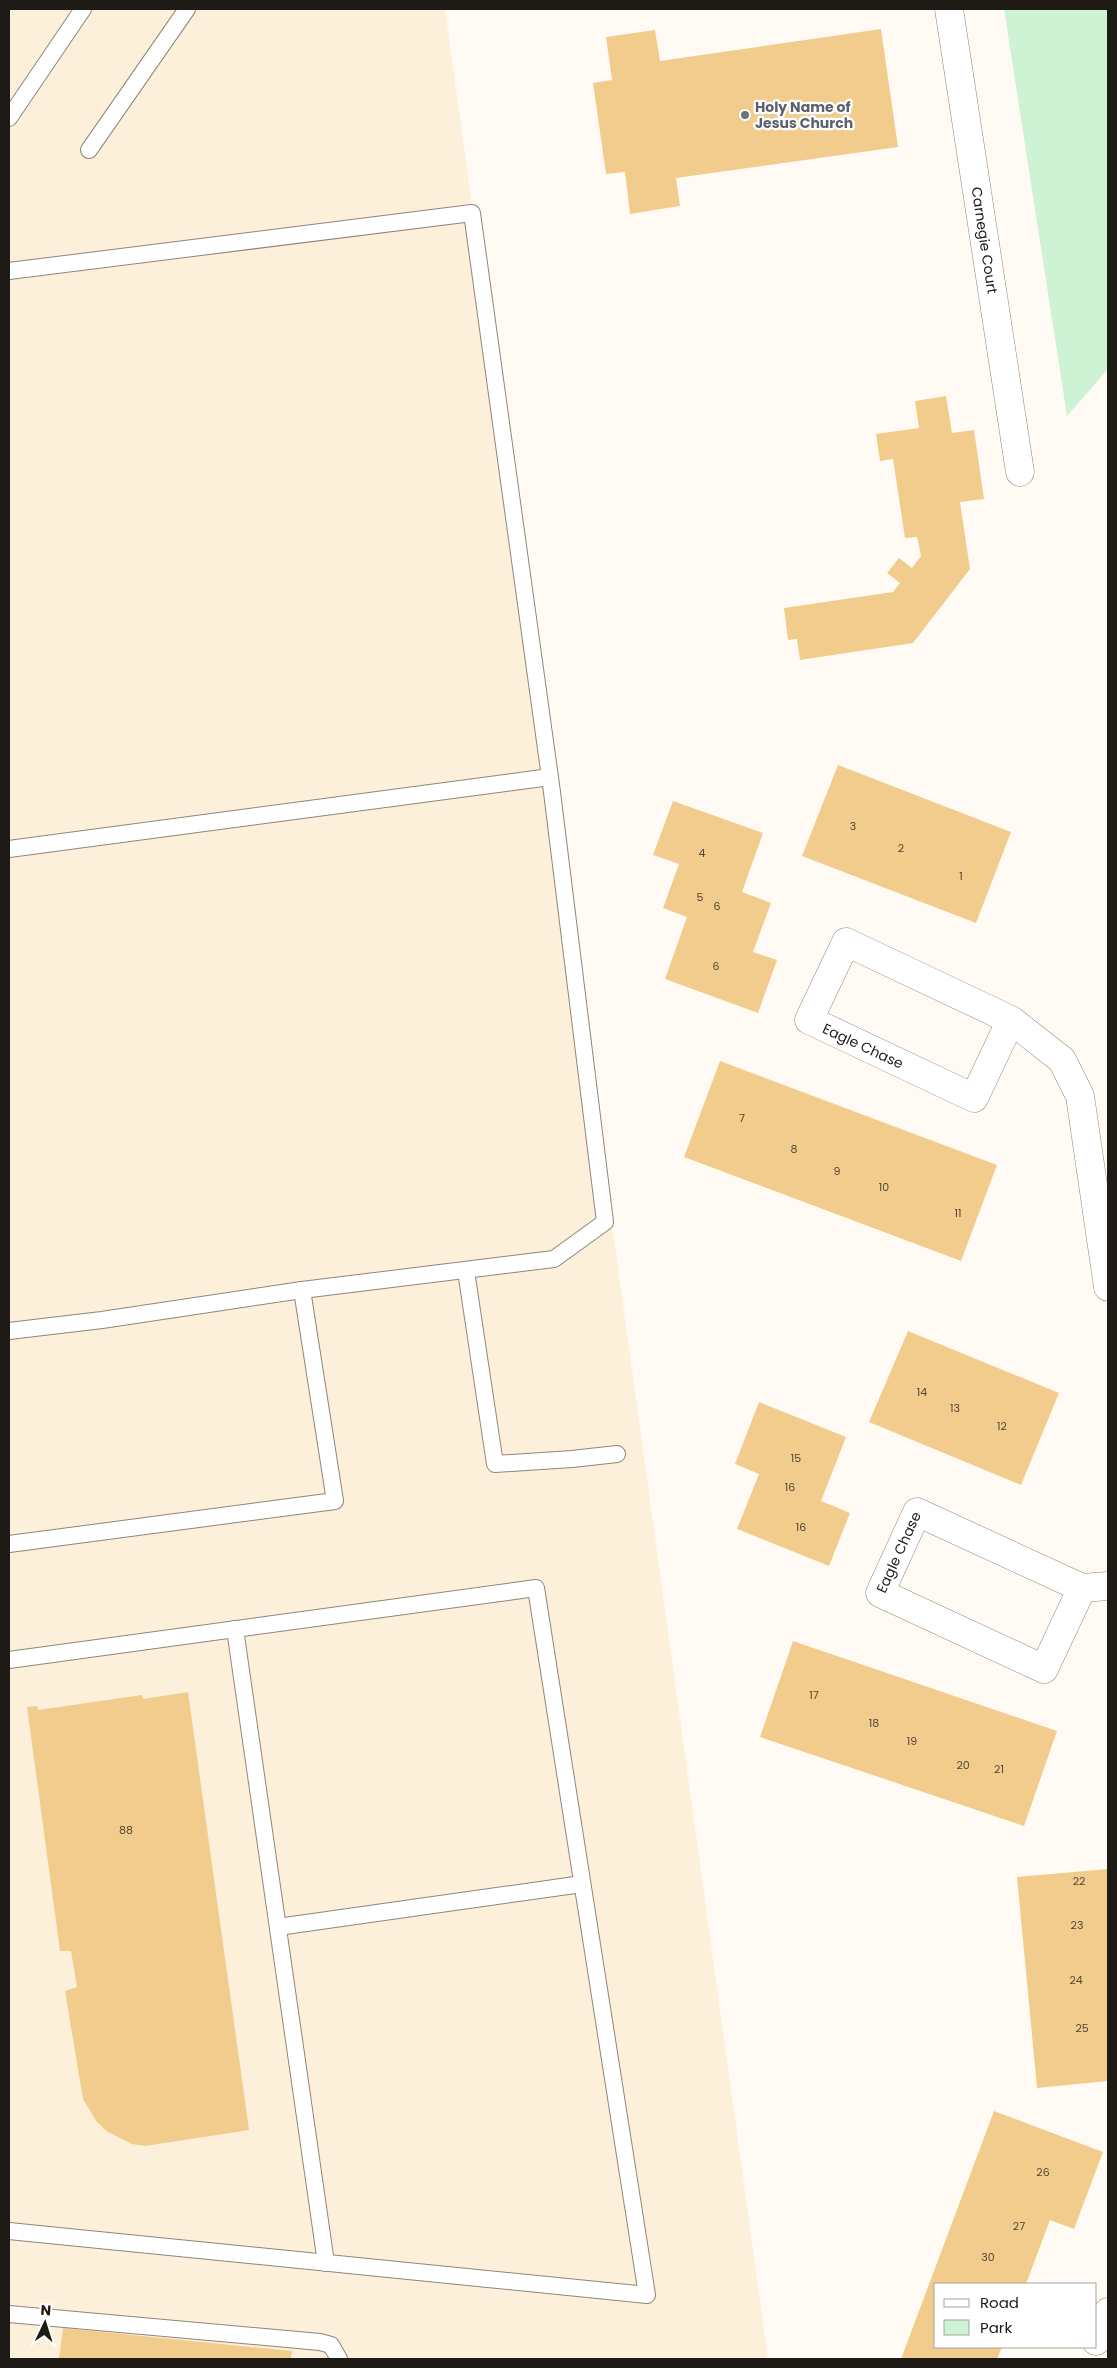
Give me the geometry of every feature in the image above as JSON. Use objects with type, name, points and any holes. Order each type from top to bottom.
[{"type":"street","name":"Carnegie Court","points":[[950,9],[1020,472]]},
{"type":"street","name":"Eagle Chase","points":[[1012,1020],[974,1098],[809,1020],[846,942],[1012,1020],[1062,1060],[1080,1096],[1108,1287]]},
{"type":"street","name":"Eagle Chase","points":[[1082,1588],[1044,1669],[880,1593],[917,1512],[1082,1588],[1108,1586]]},
{"type":"street","points":[[1097,2339],[1108,2312]]},
{"type":"lane","points":[[9,118],[84,9]]},
{"type":"lane","points":[[89,150],[188,9]]},
{"type":"lane","points":[[9,271],[472,213],[550,777],[605,1222],[554,1259],[302,1290],[9,1332]]},
{"type":"lane","points":[[9,849],[550,777]]},
{"type":"lane","points":[[466,1271],[496,1464],[617,1454]]},
{"type":"lane","points":[[9,1544],[335,1500],[302,1290]]},
{"type":"lane","points":[[9,1660],[536,1588],[647,2295],[9,2231]]},
{"type":"lane","points":[[235,1629],[326,2263]]},
{"type":"lane","points":[[278,1927],[582,1884]]},
{"type":"lane","points":[[9,2314],[320,2342],[331,2346],[339,2359]]},
{"type":"shaded area","points":[[9,9],[445,9],[768,2359],[9,2359]]},
{"type":"green space","points":[[1004,9],[1108,9],[1108,369],[1067,416]]},
{"type":"building","name":"Holy Name of Jesus Church","points":[[881,29],[898,147],[676,178],[680,206],[630,214],[625,172],[606,174],[593,83],[612,80],[606,37],[655,30],[660,61]]},
{"type":"building","points":[[946,396],[952,433],[974,430],[984,499],[960,502],[970,569],[913,643],[800,660],[797,639],[788,640],[784,608],[893,592],[900,583],[887,573],[899,558],[912,568],[921,556],[917,537],[905,538],[893,459],[880,461],[876,434],[919,428],[915,401]]},
{"type":"building","points":[[838,765],[1011,832],[976,923],[802,856]]},
{"type":"building","points":[[673,801],[763,833],[742,892],[771,903],[753,952],[777,960],[758,1013],[665,979],[687,917],[663,908],[679,864],[653,855]]},
{"type":"building","points":[[720,1061],[997,1165],[961,1261],[684,1157]]},
{"type":"building","points":[[908,1331],[1059,1393],[1021,1485],[869,1422]]},
{"type":"building","points":[[759,1402],[846,1437],[821,1501],[850,1513],[829,1566],[737,1529],[759,1474],[735,1464]]},
{"type":"building","points":[[793,1641],[1057,1731],[1024,1826],[760,1737]]},
{"type":"building","points":[[188,1692],[249,2130],[145,2146],[132,2144],[108,2132],[97,2122],[83,2099],[65,1991],[77,1987],[71,1951],[60,1951],[27,1707],[37,1706],[38,1710],[142,1695],[143,1699]]},
{"type":"building","points":[[1108,1869],[1108,2081],[1037,2088],[1017,1877]]},
{"type":"building","points":[[994,2111],[1103,2152],[1074,2229],[1050,2220],[1026,2283],[934,2283],[934,2348],[1002,2348],[997,2359],[901,2359]]},
{"type":"building","points":[[63,2328],[292,2351],[291,2359],[59,2359]]},
{"type":"place","name":"Holy Name of Jesus Church","points":[[745,115]]}]
